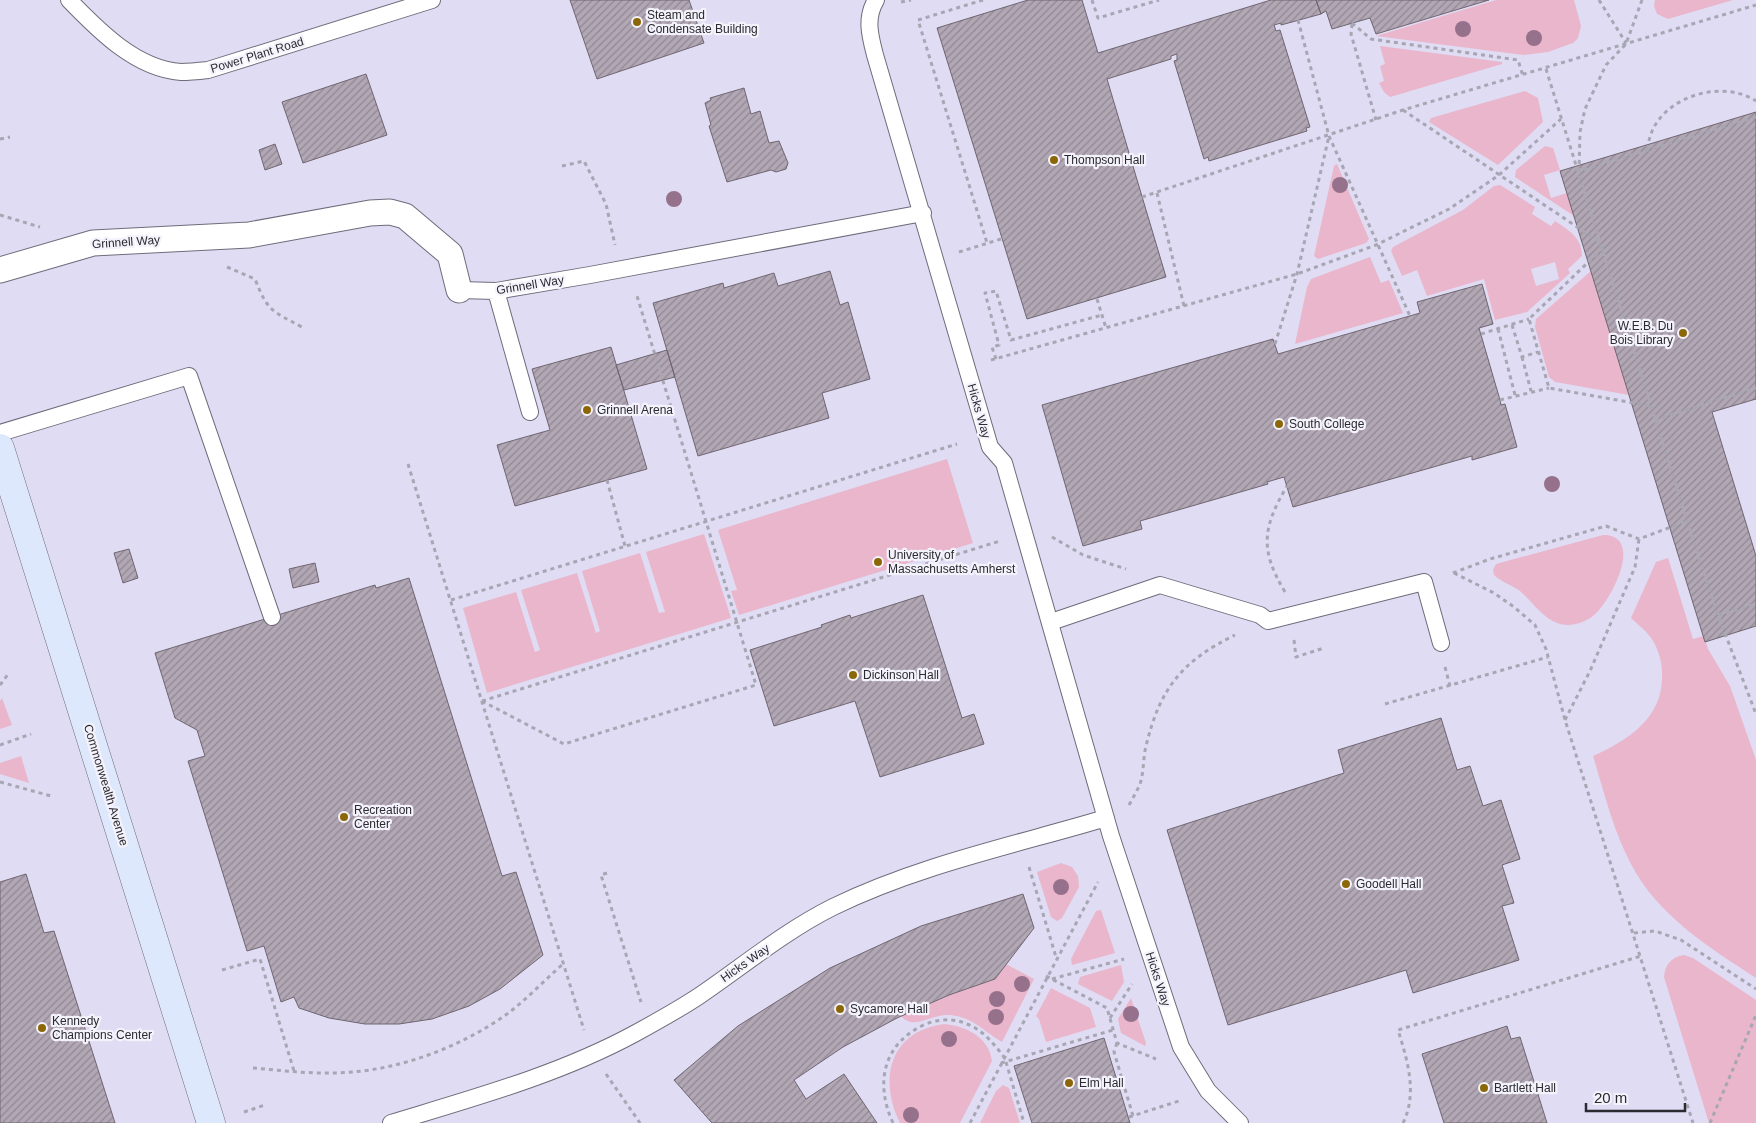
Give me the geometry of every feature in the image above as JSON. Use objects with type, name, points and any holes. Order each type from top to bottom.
[{"type":"main road","name":"Commonwealth Avenue","points":[[0,448],[211,1123]]},
{"type":"street","name":"Grinnell Way","points":[[0,270],[93,243],[249,235],[370,213],[390,212],[405,216],[450,254],[459,290]]},
{"type":"lane","name":"Power Plant Road","points":[[69,0],[94,27],[127,52],[153,65],[180,72],[208,70],[432,0]]},
{"type":"lane","name":"Hicks Way","points":[[876,0],[870,18],[870,39],[923,213],[990,447],[1004,463],[1106,818],[1181,1047],[1195,1074],[1240,1123]]},
{"type":"lane","name":"Grinnell Way","points":[[459,290],[496,291],[923,213]]},
{"type":"lane","points":[[496,291],[530,412]]},
{"type":"lane","points":[[0,433],[189,376],[272,617]]},
{"type":"lane","points":[[1051,622],[1160,584],[1260,615],[1268,621],[1424,582],[1441,643]]},
{"type":"lane","name":"Hicks Way","points":[[391,1123],[528,1080],[594,1053],[633,1034],[689,1002],[808,922],[872,890],[946,864],[1106,818]]},
{"type":"lane","points":[[1218,1100],[1226,1123]]},
{"type":"path","points":[[983,0],[918,20],[987,244]]},
{"type":"path","points":[[1092,0],[1098,18],[1159,0]]},
{"type":"path","points":[[1599,0],[1626,44]]},
{"type":"path","points":[[1579,171],[1580,132],[1585,109],[1606,65],[1626,44],[1642,0]]},
{"type":"path","points":[[1142,197],[1403,110],[1523,76],[1756,5]]},
{"type":"path","points":[[1298,20],[1329,136],[1376,245],[1410,316]]},
{"type":"path","points":[[1376,120],[1351,34],[1352,24],[1371,39],[1518,60],[1523,76]]},
{"type":"path","points":[[1546,69],[1687,521],[1718,615],[1756,714]]},
{"type":"path","points":[[1648,149],[1648,137],[1662,116],[1682,101],[1705,91],[1730,92],[1756,101]]},
{"type":"path","points":[[1403,110],[1602,244]]},
{"type":"path","points":[[1579,171],[1756,117]]},
{"type":"path","points":[[991,360],[1297,274],[1376,245],[1450,209],[1499,175],[1561,119]]},
{"type":"path","points":[[1275,344],[1297,274],[1329,136]]},
{"type":"path","points":[[0,139],[10,137]]},
{"type":"path","points":[[562,166],[584,161],[606,204],[616,253]]},
{"type":"path","points":[[1157,193],[1184,306]]},
{"type":"path","points":[[958,252],[1001,238]]},
{"type":"path","points":[[1481,334],[1529,319],[1603,248]]},
{"type":"path","points":[[222,265],[255,279],[264,302],[274,313],[302,327]]},
{"type":"path","points":[[996,359],[992,348],[999,345],[985,293],[996,291],[1011,340],[1102,315]]},
{"type":"path","points":[[482,701],[564,744],[756,685],[637,296]]},
{"type":"path","points":[[1097,299],[1106,328]]},
{"type":"path","points":[[1529,319],[1549,388]]},
{"type":"path","points":[[1512,325],[1531,392]]},
{"type":"path","points":[[1498,329],[1515,395]]},
{"type":"path","points":[[1522,357],[1538,352]]},
{"type":"path","points":[[1500,400],[1549,388],[1651,406]]},
{"type":"path","points":[[1655,420],[1756,388]]},
{"type":"path","points":[[451,600],[957,444]]},
{"type":"path","points":[[408,464],[586,1036]]},
{"type":"path","points":[[607,480],[625,546]]},
{"type":"path","points":[[1287,486],[1268,524],[1267,538],[1278,581],[1288,597]]},
{"type":"path","points":[[1424,582],[1490,559],[1606,526],[1639,539],[1687,521]]},
{"type":"path","points":[[1047,534],[1083,555],[1145,575],[1160,584]]},
{"type":"path","points":[[482,701],[1007,539]]},
{"type":"path","points":[[1565,720],[1590,671],[1635,568],[1639,539]]},
{"type":"path","points":[[1454,573],[1494,593],[1535,625],[1548,657],[1565,720],[1693,1123]]},
{"type":"path","points":[[1718,615],[1756,604]]},
{"type":"path","points":[[1126,812],[1140,783],[1146,747],[1157,706],[1181,671],[1212,646],[1268,621]]},
{"type":"path","points":[[1294,637],[1296,657],[1324,648]]},
{"type":"path","points":[[1385,704],[1548,657]]},
{"type":"path","points":[[0,685],[9,673]]},
{"type":"path","points":[[0,744],[31,734]]},
{"type":"path","points":[[0,782],[51,796]]},
{"type":"path","points":[[1029,867],[1056,958]]},
{"type":"path","points":[[607,873],[601,875],[641,1002]]},
{"type":"path","points":[[970,1123],[1046,976],[1098,882]]},
{"type":"path","points":[[1634,933],[1655,931],[1681,940],[1756,989]]},
{"type":"path","points":[[1403,1123],[1408,1112],[1410,1093],[1408,1063],[1398,1030],[1641,956]]},
{"type":"path","points":[[222,970],[260,959],[294,1071]]},
{"type":"path","points":[[1051,979],[1124,959]]},
{"type":"path","points":[[253,1068],[352,1072],[404,1062],[459,1041],[506,1015],[564,963]]},
{"type":"path","points":[[1046,976],[1107,1008],[1117,1043],[1114,1052],[1134,1116]]},
{"type":"path","points":[[1110,1018],[1132,984]]},
{"type":"path","points":[[1710,1123],[1756,1015]]},
{"type":"path","points":[[893,1123],[884,1091],[886,1065],[898,1044],[907,1034],[931,1022],[955,1020],[966,1023],[978,1030],[994,1044],[1004,1057]]},
{"type":"path","points":[[1001,1063],[1113,1030]]},
{"type":"path","points":[[1117,1043],[1156,1059]]},
{"type":"path","points":[[1006,1062],[1024,1123]]},
{"type":"path","points":[[607,1075],[640,1123]]},
{"type":"path","points":[[1128,1117],[1182,1100]]},
{"type":"path","points":[[244,1112],[265,1106]]},
{"type":"shaded area","name":"University of Massachusetts Amherst","points":[[0,0],[1756,0],[1756,1123],[0,1123]]},
{"type":"shaded area","points":[[1496,0],[1574,0],[1581,26],[1578,38],[1573,43],[1548,52],[1523,55],[1376,36]]},
{"type":"shaded area","points":[[1655,0],[1733,0],[1668,19],[1657,14],[1654,6]]},
{"type":"shaded area","points":[[1380,46],[1502,62],[1502,64],[1390,97],[1384,92],[1379,83],[1384,81],[1380,66],[1385,64]]},
{"type":"shaded area","points":[[1525,91],[1538,98],[1543,122],[1498,165],[1429,122],[1431,118]]},
{"type":"shaded area","points":[[1545,146],[1553,148],[1560,170],[1544,175],[1551,198],[1567,193],[1574,216],[1515,177],[1516,170]]},
{"type":"shaded area","points":[[1337,164],[1369,239],[1366,243],[1318,259],[1314,256],[1334,166]]},
{"type":"shaded area","points":[[1500,185],[1535,207],[1532,214],[1551,226],[1555,221],[1569,231],[1580,244],[1582,256],[1568,269],[1570,273],[1527,312],[1495,320],[1484,279],[1427,296],[1417,270],[1402,276],[1391,251],[1393,247],[1463,210],[1494,186]],"holes":[[[1555,262],[1559,279],[1536,286],[1531,269]]]},
{"type":"shaded area","points":[[1370,257],[1381,283],[1389,280],[1403,313],[1295,344],[1307,287],[1311,279]]},
{"type":"shaded area","points":[[1591,271],[1629,395],[1555,382],[1549,377],[1535,327],[1536,319]]},
{"type":"shaded area","points":[[947,459],[973,543],[739,615],[731,591],[737,590],[718,530]]},
{"type":"shaded area","points":[[704,534],[731,618],[487,693],[463,608],[516,592],[535,652],[540,650],[521,590],[577,573],[596,633],[600,631],[582,571],[640,553],[659,613],[665,612],[646,552]]},
{"type":"shaded area","points":[[1603,535],[1616,538],[1622,546],[1623,557],[1620,571],[1615,585],[1600,609],[1591,618],[1581,622],[1568,625],[1554,621],[1541,612],[1520,591],[1494,575],[1493,570],[1496,564]]},
{"type":"shaded area","points":[[1668,558],[1693,639],[1704,636],[1708,649],[1730,686],[1756,760],[1756,978],[1686,929],[1655,899],[1642,882],[1619,838],[1593,756],[1632,734],[1651,714],[1657,702],[1661,689],[1662,673],[1658,652],[1648,634],[1631,618],[1656,562]]},
{"type":"shaded area","points":[[2,698],[12,725],[0,729],[0,701]]},
{"type":"shaded area","points":[[21,756],[29,783],[0,774],[0,763]]},
{"type":"shaded area","points":[[1061,863],[1072,867],[1078,876],[1079,887],[1062,918],[1057,921],[1051,917],[1037,872]]},
{"type":"shaded area","points":[[1101,910],[1115,953],[1072,965],[1071,959],[1096,911]]},
{"type":"shaded area","points":[[1684,955],[1693,958],[1756,1000],[1756,1123],[1709,1123],[1664,977],[1670,962]]},
{"type":"shaded area","points":[[1006,964],[1034,979],[1002,1042],[964,1018],[942,1015],[923,1021],[911,1022],[901,1016]]},
{"type":"shaded area","points":[[1121,965],[1124,982],[1112,1001],[1078,984],[1080,977]]},
{"type":"shaded area","points":[[1051,988],[1090,1008],[1096,1027],[1046,1042],[1039,1019],[1036,1016]]},
{"type":"shaded area","points":[[1131,998],[1146,1043],[1145,1046],[1121,1033],[1118,1019]]},
{"type":"shaded area","points":[[944,1024],[960,1027],[975,1034],[986,1045],[992,1061],[960,1123],[900,1123],[893,1106],[890,1090],[890,1074],[894,1060],[901,1047],[911,1036],[926,1028]]},
{"type":"shaded area","points":[[1003,1085],[1009,1088],[1020,1123],[980,1123],[996,1091]]},
{"type":"building","name":"Steam and Condensate Building","points":[[570,0],[689,0],[704,43],[597,79]]},
{"type":"building","name":"Thompson Hall","points":[[1028,0],[1082,0],[1098,53],[1271,0],[1316,0],[1321,14],[1281,25],[1281,23],[1274,25],[1276,31],[1280,30],[1310,127],[1306,128],[1307,131],[1209,161],[1208,157],[1204,159],[1174,61],[1177,60],[1177,54],[1171,56],[1171,59],[1107,79],[1166,277],[1027,319],[937,28]]},
{"type":"building","points":[[1316,0],[1489,0],[1376,34],[1370,18],[1332,29],[1326,11],[1321,14]]},
{"type":"building","points":[[366,74],[387,135],[303,163],[282,102]]},
{"type":"building","points":[[744,88],[751,114],[760,111],[769,143],[779,141],[788,163],[786,169],[776,172],[771,170],[727,182],[709,126],[711,125],[705,103],[711,100],[710,98]]},
{"type":"building","name":"W.E.B. Du Bois Library","points":[[1756,112],[1756,399],[1712,412],[1756,556],[1756,626],[1705,642],[1560,171]]},
{"type":"building","points":[[275,144],[282,164],[265,170],[259,150]]},
{"type":"building","points":[[830,271],[840,305],[848,302],[870,379],[822,393],[829,418],[698,456],[653,303],[723,283],[724,288],[774,273],[778,286]]},
{"type":"building","name":"South College","points":[[1482,284],[1493,324],[1479,328],[1501,405],[1505,404],[1517,447],[1472,460],[1472,456],[1293,507],[1284,477],[1267,482],[1268,484],[1140,521],[1142,529],[1083,546],[1042,405],[1273,339],[1278,354],[1420,313],[1417,302]]},
{"type":"building","name":"Grinnell Arena","points":[[611,347],[647,469],[515,506],[497,445],[550,430],[532,369]]},
{"type":"building","points":[[667,350],[675,377],[624,390],[616,365]]},
{"type":"building","points":[[129,549],[138,578],[123,583],[114,553]]},
{"type":"building","points":[[315,563],[319,582],[293,588],[289,569]]},
{"type":"building","name":"Recreation Center","points":[[409,578],[502,876],[516,872],[543,955],[500,989],[469,1006],[432,1019],[399,1024],[365,1024],[329,1018],[299,1008],[294,997],[281,1002],[264,946],[247,951],[188,761],[205,756],[197,730],[175,718],[155,653],[375,585],[376,588]]},
{"type":"building","name":"Dickinson Hall","points":[[923,595],[962,718],[974,714],[984,744],[880,777],[855,701],[774,726],[750,650],[822,627],[821,625],[850,615],[851,618]]},
{"type":"building","name":"Goodell Hall","points":[[1441,718],[1457,770],[1470,766],[1483,806],[1501,800],[1520,859],[1502,865],[1514,903],[1502,906],[1519,960],[1413,993],[1406,970],[1228,1025],[1167,830],[1344,773],[1338,750]]},
{"type":"building","name":"Kennedy Champions Center","points":[[26,874],[44,933],[54,931],[115,1123],[0,1123],[0,882]]},
{"type":"building","name":"Sycamore Hall","points":[[1023,894],[1034,928],[995,979],[949,995],[897,1018],[843,1047],[794,1080],[806,1099],[844,1074],[877,1123],[712,1123],[674,1080],[738,1026],[830,968],[921,926]]},
{"type":"building","name":"Bartlett Hall","points":[[1507,1026],[1511,1039],[1520,1037],[1547,1123],[1444,1123],[1422,1054]]},
{"type":"building","name":"Elm Hall","points":[[1104,1038],[1130,1123],[1032,1123],[1014,1066]]},
{"type":"place","name":"Steam and Condensate Building","points":[[637,22]]},
{"type":"place","name":"Thompson Hall","points":[[1054,160]]},
{"type":"place","name":"W.E.B. Du Bois Library","points":[[1683,333]]},
{"type":"place","name":"Grinnell Arena","points":[[587,410]]},
{"type":"place","name":"South College","points":[[1279,424]]},
{"type":"place","name":"University of Massachusetts Amherst","points":[[878,562]]},
{"type":"place","name":"Dickinson Hall","points":[[853,675]]},
{"type":"place","name":"Recreation Center","points":[[344,817]]},
{"type":"place","name":"Goodell Hall","points":[[1346,884]]},
{"type":"place","name":"Sycamore Hall","points":[[840,1009]]},
{"type":"place","name":"Kennedy Champions Center","points":[[42,1028]]},
{"type":"place","name":"Elm Hall","points":[[1069,1083]]},
{"type":"place","name":"Bartlett Hall","points":[[1484,1088]]}]
